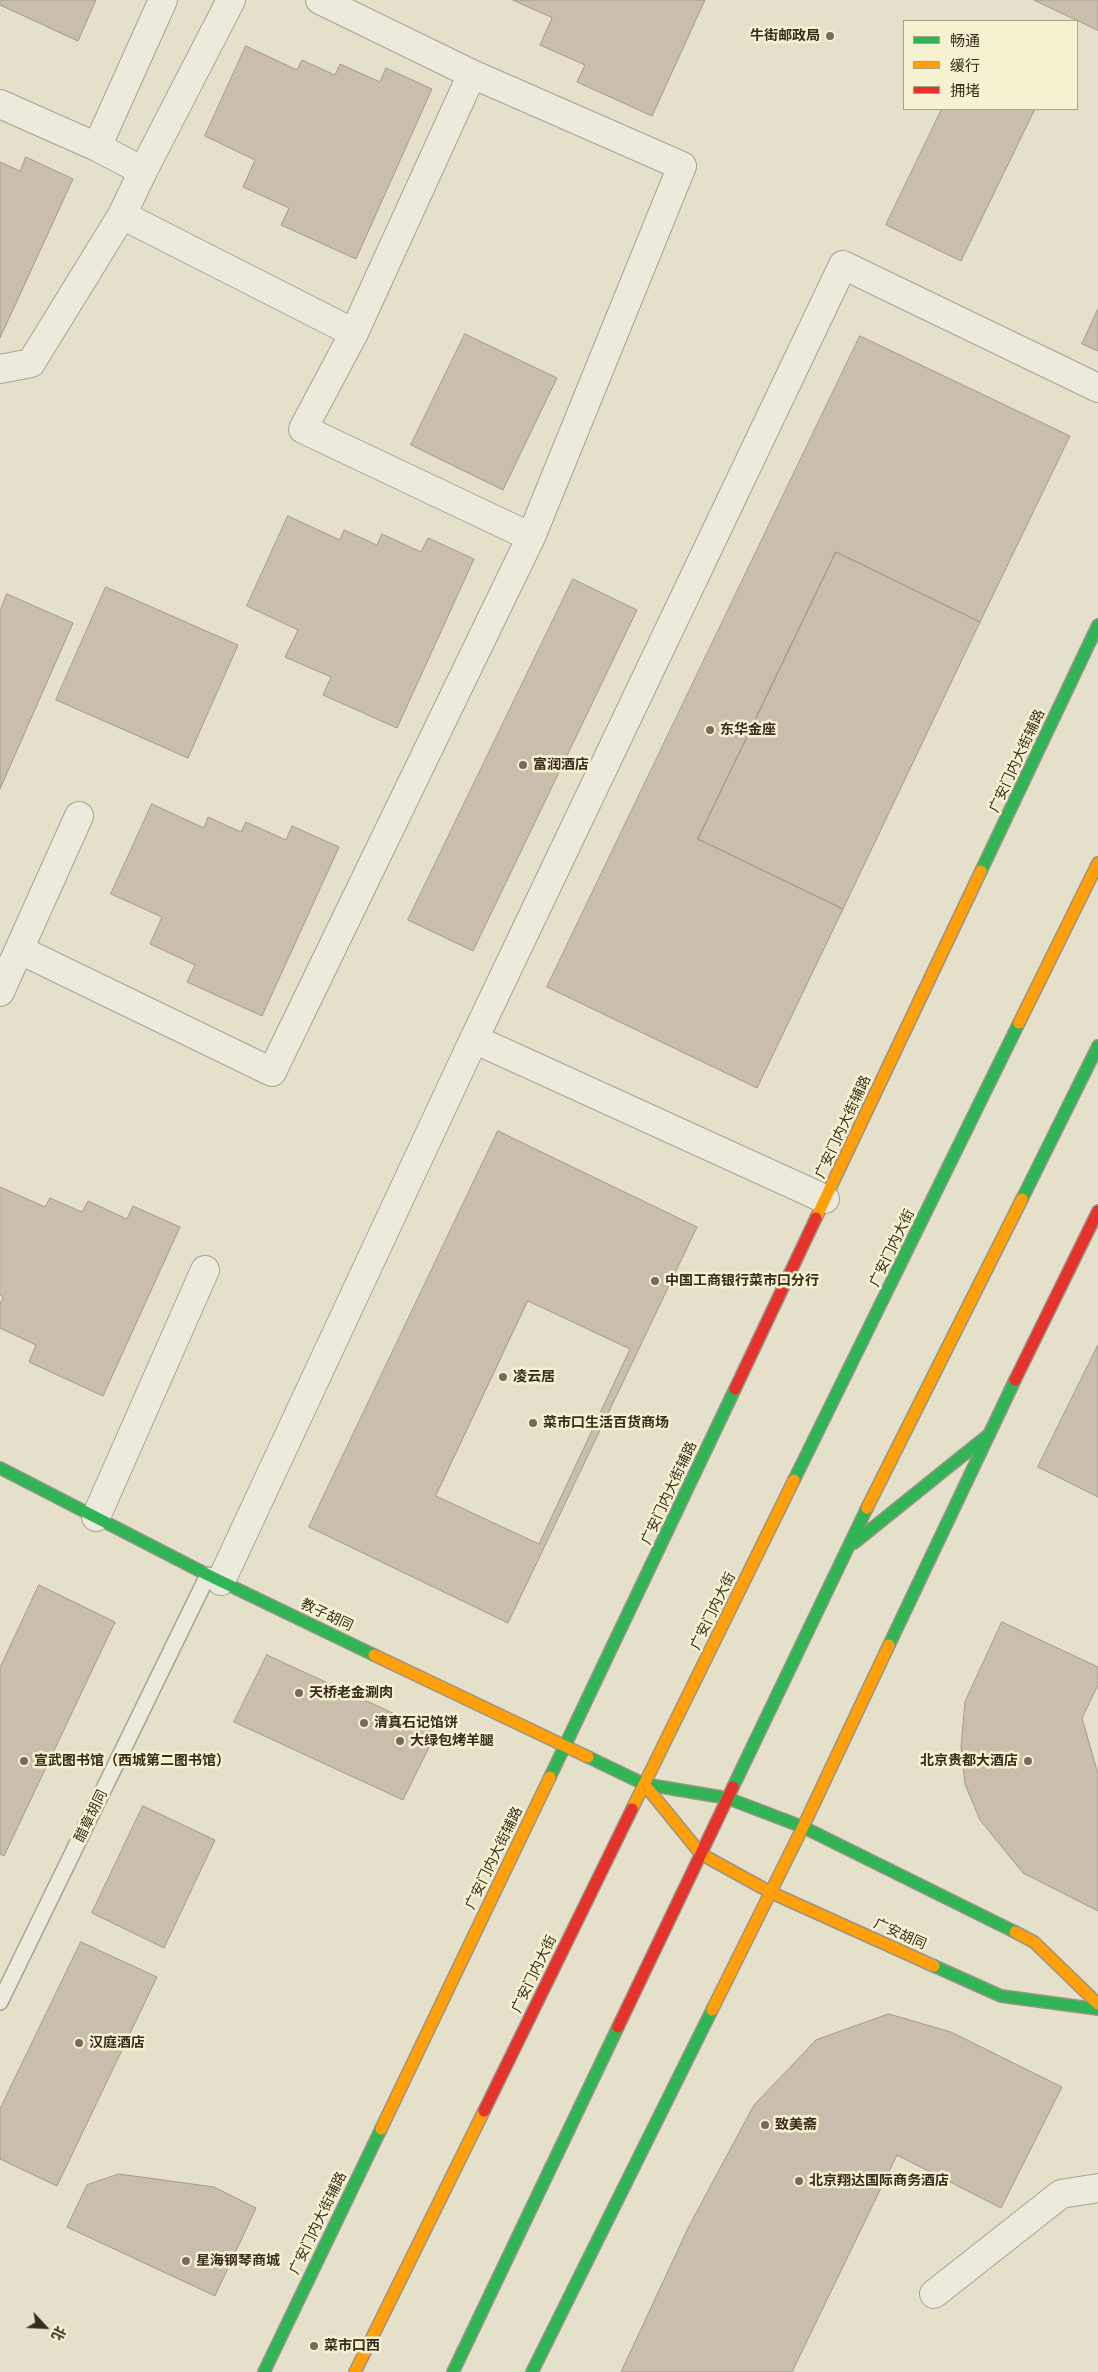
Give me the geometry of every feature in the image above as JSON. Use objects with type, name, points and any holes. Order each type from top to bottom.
[{"type":"street","points":[[97,147],[163,0]]},
{"type":"street","points":[[0,369],[31,363],[122,215],[231,0]]},
{"type":"street","points":[[20,950],[272,1072],[531,537],[682,166],[472,74],[320,0]]},
{"type":"street","points":[[472,74],[354,333],[303,429],[531,537]]},
{"type":"street","points":[[0,104],[97,147],[143,171]]},
{"type":"street","points":[[122,215],[354,333]]},
{"type":"street","points":[[214,1578],[474,1039],[843,265],[1098,388]]},
{"type":"street","name":"广安门内大街辅路","points":[[264,2372],[566,1745],[1098,625]]},
{"type":"street","points":[[0,992],[79,816]]},
{"type":"street","name":"广安门内大街","points":[[355,2372],[1098,863]]},
{"type":"street","points":[[474,1039],[825,1199]]},
{"type":"street","points":[[452,2372],[847,1549],[1098,1046]]},
{"type":"street","points":[[532,2372],[803,1828],[987,1436],[1098,1211]]},
{"type":"street","points":[[96,1517],[205,1270]]},
{"type":"street","points":[[847,1549],[987,1436]]},
{"type":"street","name":"教子胡同","points":[[0,1468],[214,1578],[644,1784]]},
{"type":"street","points":[[644,1784],[727,1798],[803,1828],[1034,1942],[1098,2004]]},
{"type":"street","points":[[644,1784],[701,1854]]},
{"type":"street","name":"广安胡同","points":[[701,1854],[770,1892],[1001,1996],[1098,2009]]},
{"type":"street","points":[[934,2294],[1061,2194],[1098,2188]]},
{"type":"lane","name":"醋章胡同","points":[[0,2002],[214,1578]]},
{"type":"building","points":[[0,0],[96,0],[78,41],[0,5]]},
{"type":"building","points":[[513,0],[705,0],[652,116],[577,82],[585,65],[540,45],[552,18]]},
{"type":"building","points":[[1034,0],[1098,0],[1098,30]]},
{"type":"building","points":[[246,46],[297,70],[302,60],[335,75],[340,64],[380,82],[386,68],[432,89],[356,259],[281,225],[289,208],[243,187],[255,160],[205,136]]},
{"type":"building","points":[[942,110],[1035,110],[961,261],[886,225]]},
{"type":"building","points":[[26,157],[73,179],[0,338],[0,162],[20,171]]},
{"type":"building","points":[[1098,309],[1098,351],[1082,344]]},
{"type":"building","points":[[465,334],[557,378],[503,490],[411,445]]},
{"type":"building","name":"东华金座","points":[[860,336],[1070,436],[980,622],[836,552],[698,839],[843,909],[757,1088],[547,987]]},
{"type":"building","points":[[288,516],[340,540],[344,530],[377,545],[382,534],[421,552],[428,538],[474,559],[397,728],[323,695],[331,677],[285,657],[298,630],[247,606]]},
{"type":"building","points":[[836,552],[980,622],[843,909],[698,839]]},
{"type":"building","name":"富润酒店","points":[[573,579],[637,610],[473,951],[408,920]]},
{"type":"building","points":[[106,587],[238,645],[188,758],[56,700]]},
{"type":"building","points":[[7,594],[73,623],[0,789],[0,611]]},
{"type":"building","points":[[152,804],[204,828],[208,817],[241,832],[246,822],[286,840],[292,826],[339,847],[262,1016],[187,982],[195,965],[150,944],[162,917],[111,894]]},
{"type":"building","name":"凌云居","points":[[498,1131],[697,1227],[508,1623],[309,1527]]},
{"type":"building","points":[[0,1187],[45,1207],[50,1198],[82,1212],[88,1201],[127,1219],[133,1206],[180,1227],[103,1396],[29,1362],[36,1345],[0,1328],[0,1304],[3,1297],[0,1295]]},
{"type":"building","name":"菜市口生活百货商场","points":[[528,1301],[630,1349],[539,1544],[436,1496]]},
{"type":"building","points":[[1098,1345],[1098,1497],[1038,1467]]},
{"type":"building","name":"宣武图书馆（西城第二图书馆）","points":[[39,1585],[115,1622],[4,1856],[0,1854],[0,1668]]},
{"type":"building","name":"北京贵都大酒店","points":[[1002,1622],[1098,1667],[1098,1685],[1082,1718],[1098,1774],[1098,1911],[1023,1873],[980,1820],[965,1784],[961,1747],[965,1702]]},
{"type":"building","points":[[267,1655],[436,1733],[403,1800],[234,1722]]},
{"type":"building","points":[[143,1806],[215,1840],[164,1948],[92,1913]]},
{"type":"building","name":"汉庭酒店","points":[[81,1942],[157,1977],[57,2186],[0,2159],[0,2109]]},
{"type":"building","name":"北京翔达国际商务酒店","points":[[889,2014],[951,2032],[1062,2087],[1001,2208],[897,2155],[792,2372],[621,2372],[689,2226],[754,2105],[816,2040]]},
{"type":"building","name":"星海钢琴商城","points":[[119,2174],[214,2187],[256,2208],[215,2296],[67,2227],[87,2185]]},
{"type":"traffic: fast","points":[[981,871],[1098,625]]},
{"type":"traffic: fast","points":[[794,1480],[1019,1023]]},
{"type":"traffic: fast","points":[[1022,1199],[1098,1046]]},
{"type":"traffic: fast","points":[[889,1645],[1015,1380]]},
{"type":"traffic: fast","points":[[550,1777],[735,1389]]},
{"type":"traffic: fast","points":[[854,1543],[987,1436]]},
{"type":"traffic: fast","points":[[0,1468],[208,1575],[374,1655]]},
{"type":"traffic: fast","points":[[733,1787],[867,1508]]},
{"type":"traffic: fast","points":[[588,1757],[644,1784],[727,1798],[803,1827],[1015,1932]]},
{"type":"traffic: fast","points":[[934,1966],[1001,1996],[1098,2009]]},
{"type":"traffic: fast","points":[[532,2372],[712,2010]]},
{"type":"traffic: fast","points":[[453,2372],[618,2027]]},
{"type":"traffic: fast","points":[[264,2372],[381,2129]]},
{"type":"traffic: slow","points":[[1019,1023],[1098,863]]},
{"type":"traffic: slow","points":[[816,1218],[981,871]]},
{"type":"traffic: slow","points":[[867,1508],[1022,1199]]},
{"type":"traffic: slow","points":[[632,1809],[794,1480]]},
{"type":"traffic: slow","points":[[712,2010],[803,1827],[889,1645]]},
{"type":"traffic: slow","points":[[374,1655],[588,1757]]},
{"type":"traffic: slow","points":[[381,2129],[550,1777]]},
{"type":"traffic: slow","points":[[644,1784],[701,1854],[770,1892],[934,1966]]},
{"type":"traffic: slow","points":[[1015,1932],[1034,1942],[1098,2004]]},
{"type":"traffic: slow","points":[[355,2372],[484,2111]]},
{"type":"traffic: jam","points":[[1015,1380],[1098,1211]]},
{"type":"traffic: jam","points":[[735,1389],[816,1218]]},
{"type":"traffic: jam","points":[[618,2027],[733,1787]]},
{"type":"traffic: jam","points":[[484,2111],[632,1809]]},
{"type":"place","name":"牛街邮政局","points":[[830,36]]},
{"type":"place","name":"东华金座","points":[[710,730]]},
{"type":"place","name":"富润酒店","points":[[523,765]]},
{"type":"place","name":"中国工商银行菜市口分行","points":[[655,1281]]},
{"type":"place","name":"凌云居","points":[[503,1377]]},
{"type":"place","name":"菜市口生活百货商场","points":[[533,1423]]},
{"type":"place","name":"天桥老金涮肉","points":[[299,1693]]},
{"type":"place","name":"清真石记馅饼","points":[[364,1723]]},
{"type":"place","name":"大绿包烤羊腿","points":[[400,1741]]},
{"type":"place","name":"宣武图书馆（西城第二图书馆）","points":[[24,1761]]},
{"type":"place","name":"北京贵都大酒店","points":[[1028,1761]]},
{"type":"place","name":"汉庭酒店","points":[[79,2043]]},
{"type":"place","name":"致美斋","points":[[765,2125]]},
{"type":"place","name":"北京翔达国际商务酒店","points":[[799,2181]]},
{"type":"place","name":"星海钢琴商城","points":[[186,2261]]},
{"type":"place","name":"菜市口西","points":[[314,2346]]}]
